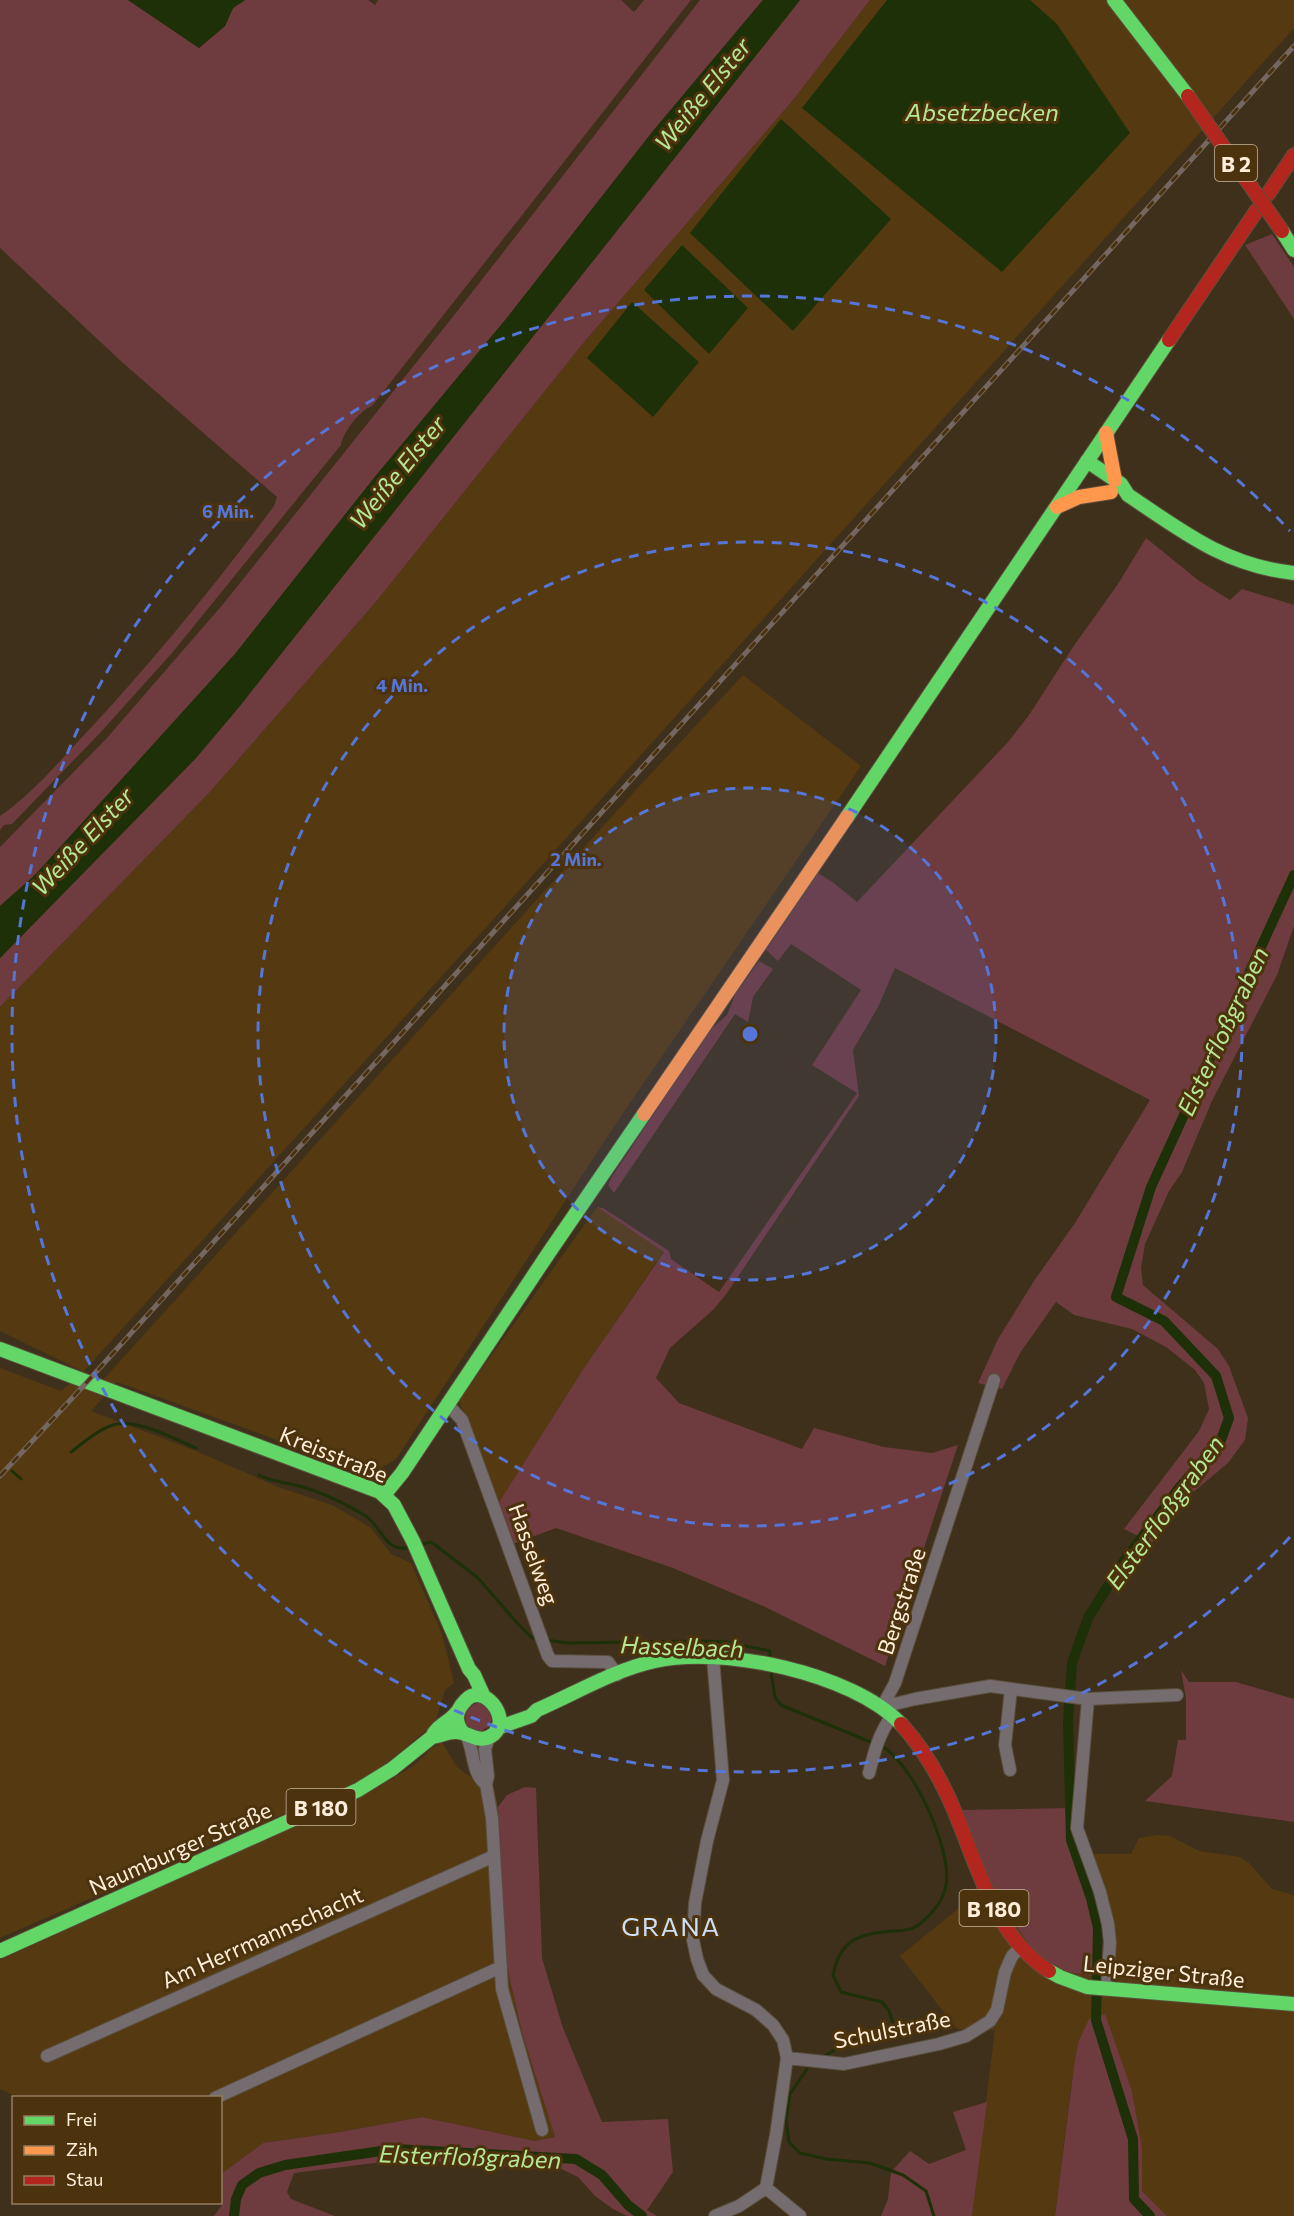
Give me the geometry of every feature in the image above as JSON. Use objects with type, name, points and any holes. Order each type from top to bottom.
[{"type":"main road","name":"B 2","points":[[1114,0],[1188,96],[1294,250]]},
{"type":"main road","points":[[1268,194],[1294,155]]},
{"type":"main road","points":[[384,1495],[402,1473],[471,1367],[1257,210]]},
{"type":"main road","points":[[1106,433],[1113,486]]},
{"type":"main road","points":[[1084,467],[1207,547],[1230,559],[1273,571],[1294,573]]},
{"type":"main road","points":[[1057,507],[1113,486]]},
{"type":"main road","name":"Kreisstraße","points":[[0,1349],[333,1473],[384,1495],[398,1513],[413,1541],[469,1669],[484,1697]]},
{"type":"main road","name":"Leipziger Straße","points":[[493,1732],[531,1716],[537,1710],[615,1672],[666,1658],[713,1658],[760,1663],[845,1686],[887,1712],[921,1750],[940,1780],[987,1894],[1000,1918],[1021,1947],[1038,1964],[1056,1976],[1087,1987],[1294,2004]]},
{"type":"main road","points":[[465,1735],[457,1723],[467,1693],[466,1678],[469,1669]]},
{"type":"main road","points":[[432,1737],[455,1732],[478,1739],[493,1732],[500,1717],[496,1706],[484,1697],[474,1696],[461,1706]]},
{"type":"main road","name":"Naumburger Straße","points":[[0,1951],[346,1796],[392,1769],[432,1737],[434,1731],[452,1719],[461,1706]]},
{"type":"main road","name":"Leipziger Straße","points":[[496,1706],[514,1710],[537,1710]]},
{"type":"street","name":"Bergstraße","points":[[887,1712],[994,1380]]},
{"type":"street","name":"Hasselweg","points":[[447,1404],[462,1420],[542,1641],[552,1661],[608,1662],[615,1672]]},
{"type":"street","points":[[713,1658],[723,1780],[695,1903],[693,1940],[703,1975],[716,1989],[756,2010],[773,2025],[783,2040],[787,2058],[766,2188],[739,2206],[714,2216]]},
{"type":"street","points":[[869,1773],[887,1712],[915,1699],[990,1686],[1088,1699],[1177,1695]]},
{"type":"street","points":[[1010,1770],[1005,1745],[1011,1689]]},
{"type":"street","points":[[1088,1699],[1077,1828],[1100,1892],[1108,1924],[1110,1942],[1105,1989]]},
{"type":"street","points":[[493,1732],[485,1749],[488,1776],[486,1784],[492,1818],[502,1991],[542,2130]]},
{"type":"street","points":[[465,1735],[481,1780],[486,1784]]},
{"type":"street","name":"Am Herrmannschacht","points":[[47,2056],[494,1856]]},
{"type":"street","name":"Schulstraße","points":[[787,2058],[844,2064],[966,2036],[990,2021],[997,2010],[1005,1971],[1012,1956],[1021,1947]]},
{"type":"street","points":[[217,2096],[501,1968]]},
{"type":"street","points":[[766,2188],[800,2216]]},
{"type":"shaded area","points":[[0,0],[128,0],[199,48],[225,26],[233,8],[245,0],[368,0],[375,5],[378,0],[621,0],[634,12],[644,0],[691,0],[372,406],[362,412],[353,422],[341,445],[172,653],[100,733],[12,824],[4,825],[0,830],[0,816],[45,777],[135,679],[229,565],[274,506],[277,497],[123,363],[0,248]]},
{"type":"shaded area","points":[[700,0],[763,0],[653,131],[506,319],[374,478],[235,654],[35,875],[0,906],[0,847],[106,739],[224,603],[455,314]]},
{"type":"shaded area","points":[[800,0],[870,0],[794,99],[585,341],[375,603],[210,792],[0,1007],[0,958],[196,758],[239,707]]},
{"type":"shaded area","points":[[870,0],[1294,0],[1294,28],[84,1371],[103,1380],[634,792],[743,675],[861,766],[619,1119],[396,1459],[383,1467],[363,1471],[117,1382],[91,1411],[196,1451],[278,1487],[332,1505],[370,1527],[391,1554],[411,1563],[442,1634],[454,1683],[445,1690],[435,1723],[369,1777],[0,1938],[0,1368],[61,1391],[84,1372],[0,1331],[0,1007],[210,792],[375,603],[585,341],[794,99]]},
{"type":"shaded area","points":[[1272,234],[1294,267],[1294,319],[1245,245]]},
{"type":"shaded area","points":[[1146,538],[1198,580],[1230,600],[1242,589],[1294,605],[1294,926],[1277,975],[1212,1101],[1182,1172],[1169,1191],[1145,1244],[1141,1268],[1143,1285],[1218,1349],[1229,1366],[1248,1418],[1245,1440],[1228,1463],[1179,1504],[1152,1543],[1124,1529],[1199,1431],[1209,1409],[1204,1383],[1195,1370],[1166,1347],[1132,1329],[1074,1315],[1056,1302],[1020,1353],[1002,1389],[978,1383],[998,1339],[1034,1281],[1075,1223],[1150,1100],[895,968],[878,1007],[853,1050],[859,1096],[727,1293],[714,1309],[670,1348],[656,1378],[679,1403],[802,1449],[814,1428],[884,1447],[932,1453],[958,1445],[885,1666],[763,1606],[673,1568],[556,1528],[513,1544],[499,1502],[584,1368],[664,1252],[597,1207],[603,1208],[669,1251],[671,1259],[719,1292],[857,1093],[812,1065],[861,990],[791,944],[778,961],[766,950],[818,873],[857,902],[1008,742],[1029,715],[1073,647],[1118,584]]},
{"type":"shaded area","points":[[759,961],[773,969],[753,997],[748,1022],[735,1014],[614,1193],[608,1185],[611,1178],[710,1030],[727,1015],[735,995]]},
{"type":"shaded area","points":[[597,1207],[664,1251],[584,1368],[499,1502],[459,1401]]},
{"type":"shaded area","points":[[1181,1670],[1189,1682],[1236,1682],[1294,1699],[1294,1822],[1145,1801],[1172,1776],[1178,1740],[1186,1740],[1186,1699]]},
{"type":"shaded area","points":[[480,1701],[493,1714],[490,1726],[479,1732],[467,1728],[464,1710]]},
{"type":"shaded area","points":[[442,1742],[457,1767],[476,1781],[494,1789],[498,1807],[506,1963],[523,2036],[555,2137],[535,2141],[422,2117],[263,2143],[222,2173],[222,2096],[16,2096],[0,2089],[0,1960],[372,1791],[413,1766]]},
{"type":"shaded area","points":[[525,1787],[536,1788],[542,1958],[563,2028],[602,2122],[668,2119],[673,2172],[647,2210],[657,2216],[627,2216],[595,2196],[578,2177],[553,2165],[538,2169],[415,2158],[294,2173],[287,2192],[291,2199],[335,2216],[214,2216],[222,2205],[222,2173],[263,2143],[422,2117],[535,2141],[555,2137],[523,2036],[506,1963],[498,1807],[507,1795]]},
{"type":"shaded area","points":[[1072,1808],[1073,1836],[1101,1918],[1104,1939],[1102,1978],[1058,1970],[1034,1951],[997,1899],[962,1810]]},
{"type":"shaded area","points":[[1157,1835],[1170,1836],[1199,1851],[1240,1857],[1249,1863],[1272,1889],[1294,1895],[1294,2216],[1167,2216],[1142,2191],[1142,2147],[1132,2091],[1104,2014],[1078,2043],[1055,2216],[972,2216],[995,2030],[957,2029],[900,1956],[959,1908],[987,1874],[1058,1970],[1101,1978],[1101,1918],[1079,1854],[1131,1854],[1139,1838]]},
{"type":"shaded area","points":[[1105,2014],[1132,2091],[1142,2147],[1142,2191],[1167,2216],[1055,2216],[1078,2043],[1089,2019]]},
{"type":"shaded area","points":[[987,2102],[972,2216],[881,2216],[888,2199],[891,2172],[910,2151],[929,2164],[966,2150],[953,2112]]},
{"type":"water","points":[[128,0],[245,0],[233,8],[225,26],[199,48]]},
{"type":"water","name":"Weiße Elster","points":[[763,0],[800,0],[239,707],[196,758],[0,958],[0,906],[35,875],[235,654],[374,478],[506,319],[653,131]]},
{"type":"water","name":"Absetzbecken","points":[[887,0],[1030,0],[1057,24],[1130,133],[1002,272],[802,108]]},
{"type":"water","points":[[781,119],[891,219],[793,331],[690,233]]},
{"type":"water","points":[[682,245],[748,308],[709,354],[644,290]]},
{"type":"water","points":[[632,302],[699,362],[653,417],[587,358]]},
{"type":"waterway","name":"Elsterfloßgraben","points":[[1150,2216],[1134,2199],[1133,2139],[1096,2020],[1098,1928],[1091,1898],[1071,1840],[1068,1721],[1072,1663],[1088,1618],[1121,1565],[1179,1488],[1221,1440],[1229,1418],[1216,1376],[1164,1321],[1116,1297],[1151,1187],[1294,875]]},
{"type":"waterway","name":"Hasselbach","points":[[71,1452],[100,1431],[119,1424],[142,1426],[196,1448]]},
{"type":"waterway","name":"Hasselbach","points":[[12,1471],[21,1479]]},
{"type":"waterway","name":"Hasselbach","points":[[259,1475],[306,1488],[336,1500],[364,1515],[395,1547],[411,1547]]},
{"type":"waterway","name":"Hasselbach","points":[[420,1545],[430,1542],[434,1544],[478,1578],[518,1624],[532,1638],[537,1638]]},
{"type":"waterway","name":"Hasselbach","points":[[546,1640],[567,1643],[727,1642],[770,1651],[770,1660]]},
{"type":"waterway","name":"Hasselbach","points":[[771,1672],[775,1697],[781,1705],[873,1743]]},
{"type":"waterway","name":"Hasselbach","points":[[823,2057],[846,2043],[885,2033],[892,2028],[893,2023],[889,2011],[882,2002],[841,1992],[833,1975],[839,1956],[844,1949],[849,1943],[872,1933],[918,1926],[937,1906],[946,1885],[943,1851],[927,1807],[904,1768],[891,1753],[879,1745]]},
{"type":"waterway","name":"Hasselbach","points":[[807,2069],[790,2094],[786,2120],[789,2142],[800,2153],[826,2159],[870,2163],[903,2175],[926,2191],[934,2216]]},
{"type":"waterway","name":"Elsterfloßgraben","points":[[234,2216],[236,2199],[242,2185],[259,2173],[285,2165],[395,2149],[576,2159],[602,2175],[628,2205],[642,2216]]},
{"type":"railway","points":[[0,1476],[1294,46]]},
{"type":"traffic: fast","points":[[1114,0],[1188,96]]},
{"type":"traffic: fast","points":[[1282,231],[1294,250]]},
{"type":"traffic: fast","points":[[847,817],[1169,340]]},
{"type":"traffic: fast","points":[[1087,461],[1121,484],[1128,495],[1206,545],[1247,563],[1294,573]]},
{"type":"traffic: fast","points":[[384,1495],[402,1473],[644,1114]]},
{"type":"traffic: fast","points":[[0,1349],[380,1492],[394,1505],[413,1541],[469,1669],[484,1697]]},
{"type":"traffic: fast","points":[[497,1728],[531,1716],[537,1710],[625,1670],[655,1661],[683,1657],[715,1657],[750,1661],[820,1678],[879,1706],[901,1724]]},
{"type":"traffic: fast","points":[[432,1737],[455,1732],[484,1739],[489,1737],[499,1727],[500,1719],[493,1704],[480,1695],[466,1700],[457,1716],[463,1733]]},
{"type":"traffic: fast","points":[[0,1951],[358,1790],[392,1769],[432,1737],[457,1712]]},
{"type":"traffic: fast","points":[[1049,1971],[1087,1987],[1294,2004]]},
{"type":"traffic: slow","points":[[1106,433],[1115,480]]},
{"type":"traffic: slow","points":[[1057,507],[1079,497],[1111,492]]},
{"type":"traffic: slow","points":[[644,1114],[847,817]]},
{"type":"traffic: jam","points":[[1188,96],[1282,231]]},
{"type":"traffic: jam","points":[[1268,194],[1294,155]]},
{"type":"traffic: jam","points":[[1169,340],[1257,210]]},
{"type":"traffic: jam","points":[[901,1724],[924,1754],[943,1787],[980,1876],[1001,1919],[1014,1939],[1049,1971]]},
{"type":"district","name":"GRANA","points":[[671,1925]]}]
